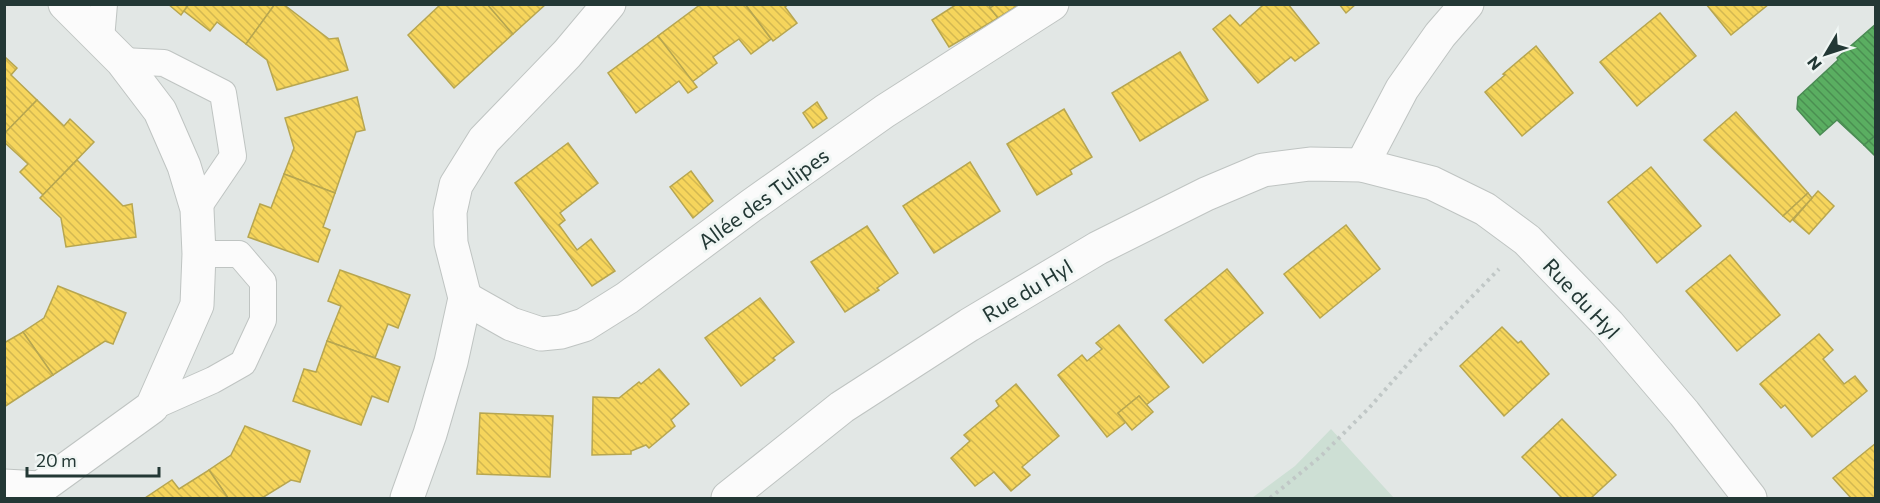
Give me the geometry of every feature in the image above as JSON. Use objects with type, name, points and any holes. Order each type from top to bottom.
[{"type":"street","points":[[4,486],[40,488],[152,407],[197,305],[199,254],[197,209],[184,166],[160,111],[111,50],[65,4]]},
{"type":"street","points":[[407,498],[433,424],[451,362],[465,298],[451,243],[450,212],[456,185],[484,140],[567,54],[609,4]]},
{"type":"street","name":"Allée des Tulipes","points":[[465,298],[511,324],[541,334],[561,332],[584,325],[627,298],[752,205],[885,111],[1052,4]]},
{"type":"street","points":[[1362,165],[1402,89],[1440,35],[1467,4]]},
{"type":"street","name":"Rue du Hyl","points":[[728,498],[842,407],[969,325],[1098,248],[1206,194],[1263,170],[1310,164],[1362,165],[1432,183],[1485,209],[1527,240],[1609,325],[1684,413],[1750,498]]},
{"type":"lane","points":[[104,4],[111,50],[164,63],[223,93],[233,156],[197,209]]},
{"type":"lane","points":[[152,407],[213,380],[243,363],[263,320],[263,282],[239,254],[199,254]]},
{"type":"path","points":[[1270,498],[1320,457],[1370,408],[1421,349],[1527,240]]},
{"type":"green space","points":[[1331,429],[1394,498],[1252,498],[1295,466]]},
{"type":"building: Homes","points":[[168,4],[189,4],[181,15]]},
{"type":"building: Homes","points":[[189,4],[275,4],[246,44],[217,22],[210,31],[184,11]]},
{"type":"building: Homes","points":[[275,4],[283,4],[329,39],[338,38],[348,70],[277,90],[267,60],[246,44]]},
{"type":"building: Homes","points":[[441,4],[487,4],[513,34],[454,88],[408,35]]},
{"type":"building: Homes","points":[[487,4],[546,4],[513,34]]},
{"type":"building: Homes","points":[[701,4],[745,4],[771,39],[751,54],[739,39],[713,57],[717,63],[692,82],[658,36]]},
{"type":"building: Homes","points":[[745,4],[789,4],[785,7],[797,23],[773,41]]},
{"type":"building: Homes","points":[[957,4],[988,4],[998,18],[949,47],[932,20]]},
{"type":"building: Homes","points":[[996,4],[1020,4],[998,18],[990,8]]},
{"type":"building: Homes","points":[[1261,4],[1288,4],[1319,43],[1295,61],[1291,57],[1258,83],[1213,29],[1230,15],[1240,26],[1262,6]]},
{"type":"building: Homes","points":[[1339,4],[1356,4],[1346,13]]},
{"type":"building: Homes","points":[[1706,4],[1769,4],[1731,35]]},
{"type":"building: Homes","points":[[1660,13],[1696,56],[1637,106],[1600,62]]},
{"type":"building: Homes","points":[[658,36],[697,87],[688,93],[679,81],[636,113],[608,73]]},
{"type":"building: Homes","points":[[1536,46],[1573,93],[1522,136],[1485,92]]},
{"type":"building: Homes","points":[[1180,52],[1208,100],[1140,141],[1112,93]]},
{"type":"building: Homes","points":[[4,56],[17,68],[11,75],[37,100],[4,134]]},
{"type":"building: Homes","points":[[357,97],[365,130],[356,132],[335,193],[284,174],[294,148],[285,118]]},
{"type":"building: Homes","points":[[37,100],[64,126],[70,119],[94,142],[43,195],[20,172],[28,164],[4,142],[4,134]]},
{"type":"building: Homes","points":[[817,102],[827,118],[813,128],[803,113]]},
{"type":"building: Homes","points":[[1064,109],[1092,157],[1070,170],[1072,174],[1037,195],[1007,144]]},
{"type":"building: Homes","points":[[1736,112],[1808,193],[1783,216],[1704,140]]},
{"type":"building: Homes","points":[[568,143],[598,183],[560,213],[565,220],[559,225],[577,250],[591,239],[615,271],[592,286],[515,183]]},
{"type":"building: Homes","points":[[77,160],[123,206],[132,204],[136,237],[66,247],[61,218],[40,198]]},
{"type":"building: Homes","points":[[970,162],[1000,211],[934,253],[903,206]]},
{"type":"building: Homes","points":[[1651,167],[1701,226],[1657,263],[1608,202]]},
{"type":"building: Homes","points":[[691,171],[713,201],[693,218],[670,187]]},
{"type":"building: Homes","points":[[284,174],[335,193],[323,227],[330,230],[318,262],[248,237],[260,204],[271,208]]},
{"type":"building: Homes","points":[[1818,191],[1834,206],[1809,234],[1793,220]]},
{"type":"building: Homes","points":[[1808,193],[1812,198],[1790,222],[1783,216]]},
{"type":"building: Homes","points":[[1346,225],[1380,269],[1320,318],[1284,274]]},
{"type":"building: Homes","points":[[867,226],[898,273],[877,288],[879,290],[845,312],[811,262]]},
{"type":"building: Homes","points":[[1730,255],[1780,315],[1737,351],[1686,291]]},
{"type":"building: Homes","points":[[1227,269],[1263,313],[1203,363],[1165,320]]},
{"type":"building: Homes","points":[[340,270],[410,295],[398,328],[388,324],[375,358],[327,341],[341,306],[328,301]]},
{"type":"building: Homes","points":[[58,286],[126,313],[113,344],[105,341],[53,375],[23,332],[44,318]]},
{"type":"building: Homes","points":[[760,298],[794,342],[741,386],[705,338]]},
{"type":"building: Homes","points":[[1119,325],[1169,387],[1146,405],[1139,396],[1118,413],[1126,422],[1107,437],[1058,375],[1082,355],[1087,361],[1102,349],[1096,343]]},
{"type":"building: Homes","points":[[1502,327],[1518,343],[1521,341],[1549,374],[1504,416],[1460,366]]},
{"type":"building: Homes","points":[[23,332],[53,375],[4,407],[4,343]]},
{"type":"building: Homes","points":[[1819,334],[1833,350],[1823,359],[1844,384],[1855,376],[1867,391],[1812,437],[1785,405],[1781,408],[1760,384]]},
{"type":"building: Homes","points":[[327,341],[400,367],[388,402],[372,396],[361,425],[293,401],[304,369],[316,372]]},
{"type":"building: Homes","points":[[659,369],[689,404],[671,420],[675,426],[649,448],[646,445],[631,451],[631,454],[592,455],[593,397],[619,398]]},
{"type":"building: Homes","points":[[1016,384],[1059,436],[1022,467],[1030,475],[1011,491],[994,472],[975,486],[951,458],[970,441],[964,435],[999,406],[996,401]]},
{"type":"building: Homes","points":[[1139,396],[1153,412],[1132,430],[1118,413]]},
{"type":"building: Homes","points":[[480,413],[553,416],[550,477],[477,474]]},
{"type":"building: Homes","points":[[1562,419],[1616,475],[1591,498],[1562,498],[1522,457]]},
{"type":"building: Homes","points":[[245,426],[310,451],[300,482],[291,480],[262,498],[228,498],[209,470],[231,455]]},
{"type":"building: Homes","points":[[1876,443],[1876,498],[1851,498],[1833,478]]},
{"type":"building: Homes","points":[[209,470],[228,498],[145,498],[172,480],[179,489]]},
{"type":"building: Public","points":[[1876,24],[1876,135],[1864,145],[1837,120],[1820,135],[1797,109],[1798,97],[1838,60],[1837,58]]},
{"type":"building: Public","points":[[1876,135],[1876,157],[1864,145]]}]
